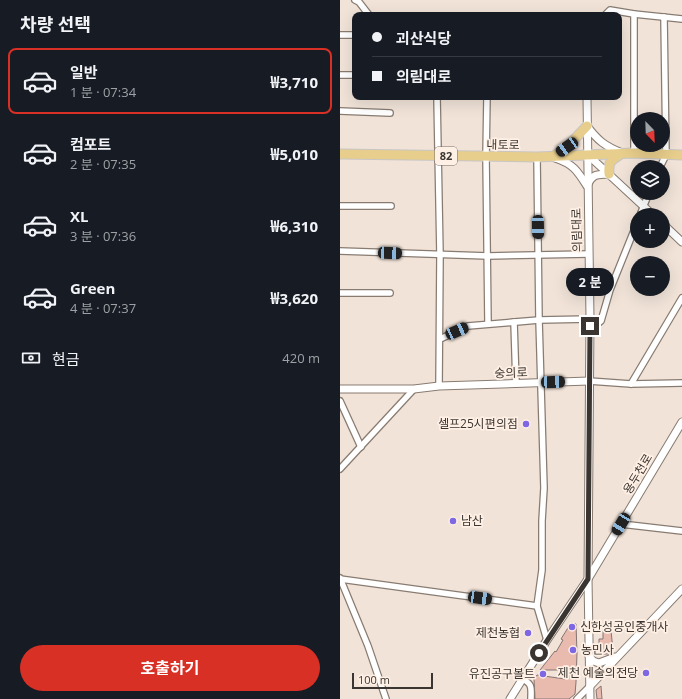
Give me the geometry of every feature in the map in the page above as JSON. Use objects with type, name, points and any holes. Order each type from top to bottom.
[{"type":"main road","points":[[553,157],[567,147],[587,126]]},
{"type":"main road","name":"내토로","points":[[340,154],[537,157],[622,153],[682,155]]},
{"type":"main road","points":[[609,174],[608,166],[612,160],[622,153]]},
{"type":"street","points":[[355,0],[359,2],[367,12]]},
{"type":"street","points":[[608,12],[610,10],[664,18],[682,19]]},
{"type":"street","points":[[634,14],[634,153]]},
{"type":"street","points":[[664,18],[666,155],[664,160]]},
{"type":"street","points":[[340,35],[352,35]]},
{"type":"street","points":[[340,75],[352,75]]},
{"type":"street","points":[[437,100],[440,255],[439,386]]},
{"type":"street","points":[[487,100],[486,156],[488,324]]},
{"type":"street","name":"의림대로","points":[[587,100],[590,320],[588,579],[590,699]]},
{"type":"street","points":[[340,111],[390,113]]},
{"type":"street","points":[[587,126],[596,138],[607,147],[622,153]]},
{"type":"street","points":[[588,155],[644,206],[646,200]]},
{"type":"street","points":[[537,157],[539,320],[544,488],[542,570],[537,606],[547,640]]},
{"type":"street","points":[[553,157],[567,162],[578,172],[587,186]]},
{"type":"street","points":[[587,186],[591,177],[597,174],[609,174]]},
{"type":"street","points":[[340,206],[391,206]]},
{"type":"street","points":[[670,231],[682,242]]},
{"type":"street","points":[[590,331],[601,321],[610,290],[630,240]]},
{"type":"street","points":[[340,251],[488,256],[589,254]]},
{"type":"street","points":[[340,293],[390,293]]},
{"type":"street","points":[[631,384],[682,298]]},
{"type":"street","points":[[440,339],[468,326],[539,320],[590,320]]},
{"type":"street","points":[[514,322],[516,384]]},
{"type":"street","name":"숭의로","points":[[340,389],[414,390],[439,386],[589,381],[631,384],[682,383]]},
{"type":"street","points":[[340,469],[414,390]]},
{"type":"street","points":[[340,401],[362,447]]},
{"type":"street","name":"용두천로","points":[[510,699],[588,579],[682,422]]},
{"type":"street","points":[[621,524],[682,531]]},
{"type":"street","points":[[340,578],[537,606]]},
{"type":"street","points":[[340,578],[368,646],[386,699]]},
{"type":"street","points":[[577,699],[682,589]]},
{"type":"street","points":[[589,656],[594,662],[599,663],[619,656]]},
{"type":"street","points":[[523,679],[531,686],[531,699]]},
{"type":"building","points":[[571,623],[576,624],[577,653],[575,694],[569,699],[535,699],[534,679],[537,675],[565,679],[565,670],[540,670],[555,651],[556,652],[563,640],[561,639]]},
{"type":"building","points":[[603,631],[611,631],[613,650],[609,654],[599,654],[599,639],[603,639]]},
{"type":"building","points":[[601,686],[602,699],[597,699],[596,690]]},
{"type":"place","name":"셀프25시편의점","points":[[526,424]]},
{"type":"place","name":"남산","points":[[453,521]]},
{"type":"place","name":"신한성공인중개사","points":[[572,627]]},
{"type":"place","name":"제천농협","points":[[528,633]]},
{"type":"place","name":"농민사","points":[[573,650]]},
{"type":"place","name":"제천 예술의전당","points":[[646,673]]},
{"type":"place","name":"유진공구볼트","points":[[543,674]]},
{"type":"route","points":[[539,653],[588,579],[590,326]]}]
